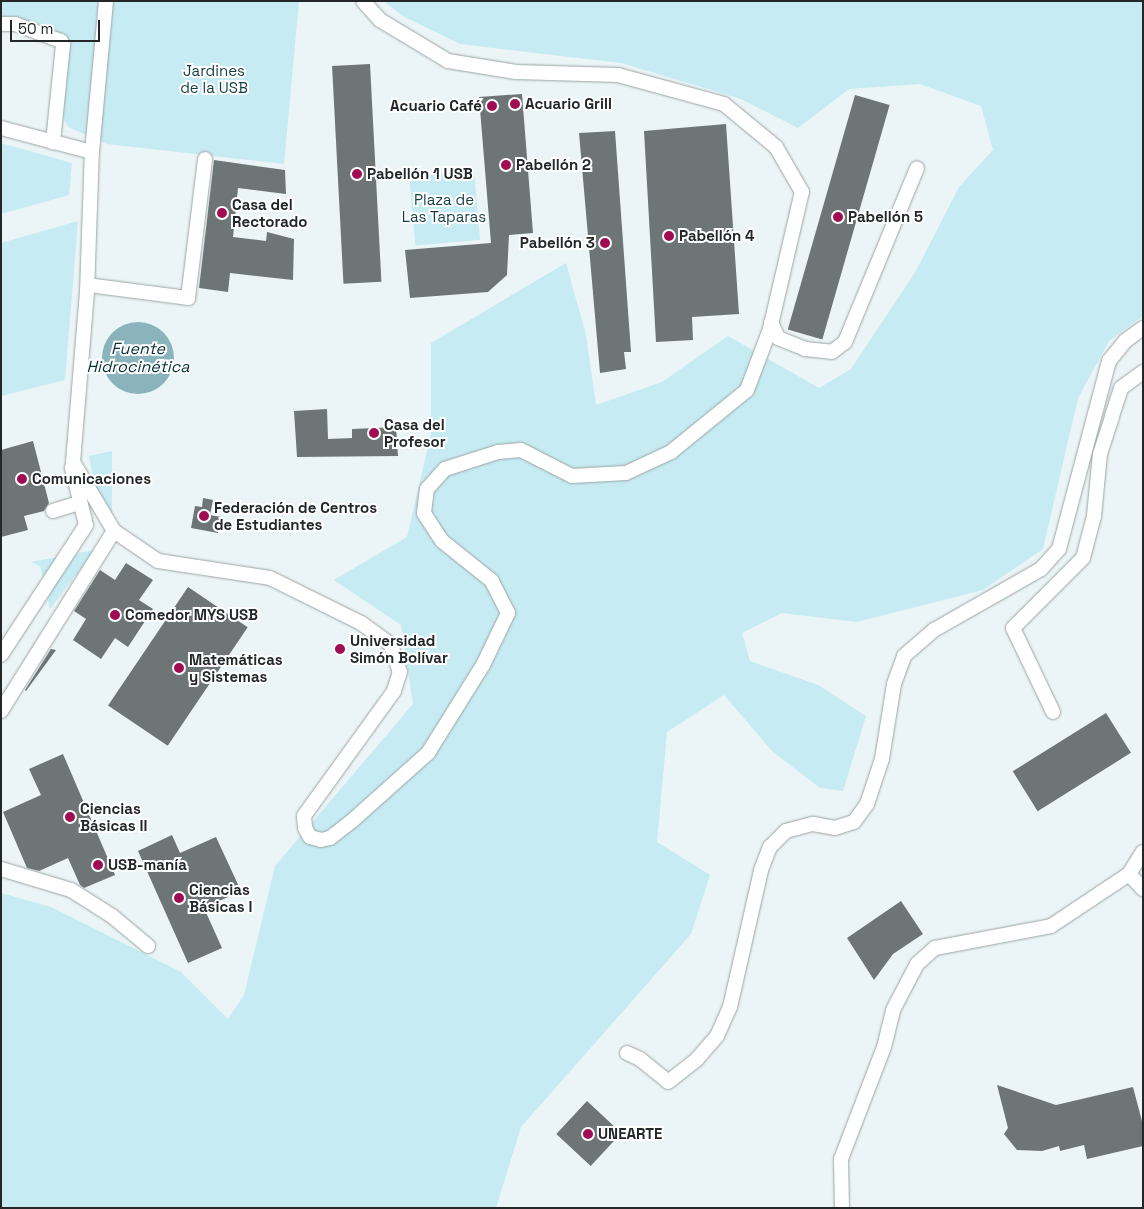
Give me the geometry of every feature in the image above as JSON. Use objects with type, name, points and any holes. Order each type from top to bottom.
[{"type":"lane","points":[[1,656],[86,525],[73,462],[88,284],[92,152],[106,1]]},
{"type":"lane","points":[[73,462],[114,531],[158,561],[270,578],[361,624],[391,645],[400,672],[394,691],[304,816],[305,828],[310,837],[321,840],[330,838],[428,753],[483,665],[508,612],[492,581],[442,541],[424,513],[426,489],[445,469],[498,452],[521,450],[572,476],[626,473],[671,452],[747,390],[771,322],[802,192],[776,147],[724,104],[618,75],[516,72],[448,61],[380,20],[364,1]]},
{"type":"lane","points":[[1,24],[15,24],[61,42],[63,45],[53,142]]},
{"type":"lane","points":[[1,128],[92,152]]},
{"type":"lane","points":[[88,284],[188,298],[205,159]]},
{"type":"lane","points":[[771,322],[778,338],[805,349],[832,352],[845,342],[917,168]]},
{"type":"lane","points":[[627,1054],[640,1059],[668,1082],[697,1060],[717,1036],[730,1007],[761,870],[770,847],[786,831],[813,824],[834,828],[854,822],[867,804],[882,759],[894,684],[904,656],[934,630],[1041,569],[1059,549],[1109,361],[1125,341],[1143,328]]},
{"type":"lane","points":[[1053,712],[1013,628],[1083,558],[1094,516],[1100,454],[1115,406],[1121,388],[1143,372]]},
{"type":"lane","points":[[53,511],[80,503]]},
{"type":"lane","points":[[1,711],[114,531]]},
{"type":"lane","points":[[842,1208],[841,1159],[884,1047],[893,1010],[917,964],[935,948],[1051,926],[1129,874],[1143,852]]},
{"type":"lane","points":[[1,869],[71,890],[112,916],[148,946]]},
{"type":"lane","points":[[1129,874],[1143,890]]},
{"type":"green space","name":"Jardines de la USB","points":[[1,1],[299,1],[284,164],[107,144],[68,127],[56,103],[62,44],[1,26]]},
{"type":"green space","points":[[384,1],[1143,1],[1143,316],[1109,341],[1078,398],[1043,549],[983,590],[857,622],[782,613],[742,633],[750,661],[818,685],[866,716],[843,791],[820,788],[773,752],[724,695],[667,732],[657,842],[710,875],[691,934],[521,1127],[496,1208],[1,1208],[1,893],[51,907],[181,972],[228,1019],[244,995],[275,866],[413,704],[401,625],[334,580],[407,537],[431,434],[431,343],[566,263],[586,335],[596,405],[662,382],[728,336],[819,388],[851,369],[916,271],[959,187],[993,150],[981,106],[920,84],[849,89],[798,128],[741,99],[621,63],[460,44],[401,15]]},
{"type":"green space","points":[[1,143],[72,163],[69,195],[1,214]]},
{"type":"green space","name":"Plaza de Las Taparas","points":[[474,170],[480,240],[415,245],[409,176]]},
{"type":"green space","points":[[78,221],[65,380],[1,396],[1,243]]},
{"type":"green space","points":[[112,451],[112,522],[102,525],[89,456]]},
{"type":"green space","points":[[95,550],[50,609],[40,566],[31,562]]},
{"type":"water","name":"Fuente Hidrocinética","points":[[138,322],[158,328],[168,338],[174,358],[168,378],[158,388],[138,394],[118,388],[108,378],[102,358],[108,338],[118,328]]},
{"type":"building","name":"Pabellón 1 USB","points":[[370,64],[381,282],[343,284],[332,66]]},
{"type":"building","points":[[522,94],[533,233],[509,235],[507,275],[488,292],[410,298],[405,250],[491,243],[479,97]]},
{"type":"building","name":"Pabellón 5","points":[[855,95],[890,105],[822,339],[788,330]]},
{"type":"building","points":[[726,124],[739,314],[692,317],[693,340],[656,342],[644,131]]},
{"type":"building","name":"Pabellón 3","points":[[615,131],[631,352],[624,352],[626,369],[600,373],[579,133]]},
{"type":"building","name":"Casa del Rectorado","points":[[214,160],[285,170],[286,194],[238,188],[233,237],[266,241],[267,232],[294,239],[293,280],[230,273],[228,292],[199,288]]},
{"type":"building","name":"Casa del Profesor","points":[[327,409],[328,439],[352,438],[352,429],[396,427],[398,456],[297,457],[294,411]]},
{"type":"building","name":"Comunicaciones","points":[[33,441],[49,503],[44,511],[24,516],[28,530],[1,537],[1,450]]},
{"type":"building","name":"Federación de Centros de Estudiantes","points":[[203,498],[213,500],[210,515],[221,517],[218,533],[191,528],[195,506],[202,507]]},
{"type":"building","name":"Comedor MYS USB","points":[[126,563],[153,580],[139,600],[153,609],[128,647],[115,638],[101,659],[73,640],[86,619],[74,611],[100,570],[115,580]]},
{"type":"building","name":"Matemáticas y Sistemas","points":[[188,587],[248,627],[168,746],[108,706]]},
{"type":"building","points":[[51,649],[56,650],[26,691],[25,690]]},
{"type":"building","points":[[1106,713],[1131,753],[1038,811],[1013,771]]},
{"type":"building","name":"Ciencias Básicas II","points":[[63,754],[115,875],[84,888],[80,885],[68,858],[39,871],[27,868],[3,812],[41,795],[29,769]]},
{"type":"building","name":"Ciencias Básicas I","points":[[172,835],[180,853],[216,837],[241,891],[204,908],[222,948],[188,963],[138,851]]},
{"type":"building","points":[[901,901],[923,934],[893,954],[874,980],[847,938]]},
{"type":"building","points":[[997,1085],[1056,1105],[1133,1087],[1143,1125],[1143,1146],[1087,1159],[1084,1145],[1060,1151],[1059,1146],[1042,1151],[1017,1150],[1004,1134],[1008,1128]]},
{"type":"building","name":"UNEARTE","points":[[587,1101],[621,1133],[591,1166],[556,1134]]},
{"type":"place","name":"Acuario Grill","points":[[515,104]]},
{"type":"place","name":"Acuario Café","points":[[492,106]]},
{"type":"place","name":"Pabellón 2","points":[[506,165]]},
{"type":"place","name":"Pabellón 1 USB","points":[[357,174]]},
{"type":"place","name":"Casa del Rectorado","points":[[222,213]]},
{"type":"place","name":"Pabellón 5","points":[[838,217]]},
{"type":"place","name":"Pabellón 4","points":[[669,236]]},
{"type":"place","name":"Pabellón 3","points":[[605,243]]},
{"type":"place","name":"Casa del Profesor","points":[[374,433]]},
{"type":"place","name":"Comunicaciones","points":[[22,479]]},
{"type":"place","name":"Federación de Centros de Estudiantes","points":[[204,516]]},
{"type":"place","name":"Comedor MYS USB","points":[[115,615]]},
{"type":"place","name":"Universidad Simón Bolívar","points":[[340,649]]},
{"type":"place","name":"Matemáticas y Sistemas","points":[[179,668]]},
{"type":"place","name":"Ciencias Básicas II","points":[[70,817]]},
{"type":"place","name":"USB-manía","points":[[98,865]]},
{"type":"place","name":"Ciencias Básicas I","points":[[179,898]]},
{"type":"place","name":"UNEARTE","points":[[588,1134]]}]
